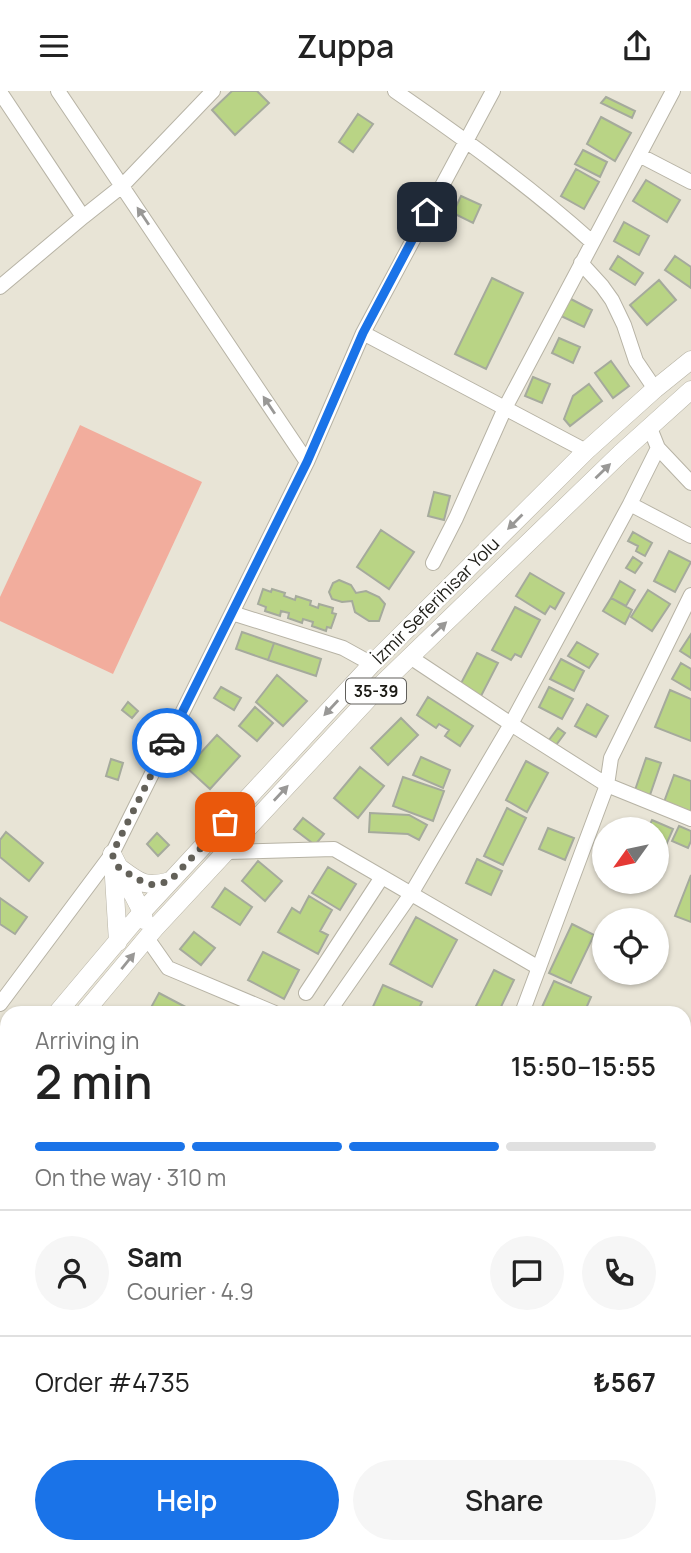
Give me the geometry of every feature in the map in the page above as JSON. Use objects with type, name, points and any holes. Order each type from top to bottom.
[{"type":"main road","name":"İzmir Seferihisar Yolu","points":[[63,1006],[170,881],[372,664],[586,451],[691,359]]},
{"type":"main road","name":"İzmir Seferihisar Yolu","points":[[90,1006],[147,938],[410,657],[691,390]]},
{"type":"main road","points":[[116,861],[132,877],[154,885],[170,881]]},
{"type":"main road","points":[[116,861],[142,912],[147,938]]},
{"type":"main road","points":[[116,861],[118,942]]},
{"type":"street","points":[[58,91],[307,462]]},
{"type":"street","points":[[0,287],[122,186],[213,91]]},
{"type":"street","points":[[396,91],[466,140],[592,242]]},
{"type":"street","points":[[0,1004],[116,861],[232,613],[307,462],[363,333],[493,91]]},
{"type":"street","points":[[433,563],[505,408],[673,91]]},
{"type":"street","points":[[0,92],[6,112],[83,216]]},
{"type":"street","points":[[639,155],[691,182]]},
{"type":"street","points":[[581,263],[612,300],[636,361],[655,389]]},
{"type":"street","points":[[363,333],[586,451]]},
{"type":"street","points":[[650,428],[658,448],[691,483]]},
{"type":"street","points":[[333,1006],[411,894],[511,724],[658,448]]},
{"type":"street","points":[[630,504],[691,536]]},
{"type":"street","points":[[524,1006],[607,785],[611,758],[691,595]]},
{"type":"street","points":[[232,613],[343,648],[372,664]]},
{"type":"street","points":[[410,657],[607,785],[691,819]]},
{"type":"street","points":[[226,852],[334,849],[538,968]]},
{"type":"street","points":[[306,993],[382,877]]},
{"type":"street","points":[[147,938],[168,968],[258,1006]]},
{"type":"shaded area","points":[[80,425],[202,482],[113,674],[0,621],[0,597]]},
{"type":"building","points":[[232,91],[257,91],[269,103],[235,135],[212,110]]},
{"type":"building","points":[[606,97],[635,111],[632,118],[601,103]]},
{"type":"building","points":[[358,114],[373,124],[353,152],[339,142]]},
{"type":"building","points":[[601,117],[631,133],[615,161],[587,144]]},
{"type":"building","points":[[583,150],[607,162],[600,177],[575,164]]},
{"type":"building","points":[[576,169],[599,182],[584,209],[561,196]]},
{"type":"building","points":[[646,180],[680,200],[667,222],[633,201]]},
{"type":"building","points":[[461,196],[481,205],[473,223],[453,213]]},
{"type":"building","points":[[624,222],[649,236],[639,255],[614,241]]},
{"type":"building","points":[[618,256],[643,273],[635,285],[610,269]]},
{"type":"building","points":[[675,256],[691,267],[691,288],[665,270]]},
{"type":"building","points":[[492,278],[523,293],[486,369],[455,354]]},
{"type":"building","points":[[659,280],[676,300],[647,325],[630,305]]},
{"type":"building","points":[[569,298],[592,310],[584,327],[561,316]]},
{"type":"building","points":[[559,338],[580,347],[573,363],[552,353]]},
{"type":"building","points":[[611,361],[629,386],[613,398],[595,373]]},
{"type":"building","points":[[533,377],[550,384],[542,403],[525,396]]},
{"type":"building","points":[[589,384],[602,401],[570,426],[564,419],[573,396]]},
{"type":"building","points":[[434,492],[450,496],[444,520],[428,516]]},
{"type":"building","points":[[381,530],[414,552],[389,589],[357,567]]},
{"type":"building","points":[[633,532],[652,543],[645,556],[636,551],[638,546],[628,541]]},
{"type":"building","points":[[669,551],[691,562],[675,592],[654,581]]},
{"type":"building","points":[[633,557],[642,563],[635,573],[626,568]]},
{"type":"building","points":[[530,573],[564,593],[555,609],[550,606],[545,614],[516,596]]},
{"type":"building","points":[[339,580],[351,585],[356,593],[366,591],[379,597],[385,604],[379,621],[369,621],[355,612],[352,601],[332,599],[329,592],[333,583]]},
{"type":"building","points":[[620,581],[635,590],[626,606],[611,598]]},
{"type":"building","points":[[263,589],[285,593],[284,596],[295,600],[296,596],[311,601],[310,605],[318,608],[319,604],[333,608],[332,613],[336,614],[331,628],[327,627],[326,631],[312,626],[313,622],[303,619],[302,623],[288,618],[289,613],[281,611],[280,616],[265,611],[266,607],[258,604]]},
{"type":"building","points":[[648,590],[670,604],[652,631],[631,617]]},
{"type":"building","points":[[611,598],[632,610],[625,624],[603,611]]},
{"type":"building","points":[[515,607],[540,620],[521,657],[515,654],[511,660],[492,650]]},
{"type":"building","points":[[242,632],[274,643],[268,660],[236,649]]},
{"type":"building","points":[[691,634],[691,658],[680,651]]},
{"type":"building","points":[[577,642],[598,654],[589,668],[568,656]]},
{"type":"building","points":[[274,643],[321,659],[316,676],[268,660]]},
{"type":"building","points":[[477,653],[498,663],[480,698],[459,687]]},
{"type":"building","points":[[561,659],[584,671],[574,691],[550,679]]},
{"type":"building","points":[[681,663],[691,669],[691,690],[672,679]]},
{"type":"building","points":[[277,675],[307,701],[283,726],[256,702]]},
{"type":"building","points":[[221,687],[241,698],[234,710],[214,698]]},
{"type":"building","points":[[549,687],[573,699],[562,719],[539,707]]},
{"type":"building","points":[[670,690],[691,699],[691,741],[655,727]]},
{"type":"building","points":[[428,697],[473,726],[460,746],[445,736],[449,730],[439,724],[436,728],[417,715]]},
{"type":"building","points":[[128,702],[138,711],[132,718],[122,710]]},
{"type":"building","points":[[587,704],[608,716],[596,737],[575,726]]},
{"type":"building","points":[[255,707],[273,723],[257,741],[239,726]]},
{"type":"building","points":[[401,718],[418,735],[388,765],[371,748]]},
{"type":"building","points":[[558,728],[565,733],[556,745],[549,740]]},
{"type":"building","points":[[217,735],[240,756],[210,789],[187,768]]},
{"type":"building","points":[[421,757],[450,770],[443,788],[413,775]]},
{"type":"building","points":[[646,758],[661,763],[650,795],[635,790]]},
{"type":"building","points":[[111,759],[123,763],[118,780],[106,776]]},
{"type":"building","points":[[526,761],[548,773],[527,812],[506,800]]},
{"type":"building","points":[[360,767],[384,786],[358,818],[334,798]]},
{"type":"building","points":[[674,775],[691,781],[691,812],[664,802]]},
{"type":"building","points":[[403,777],[444,791],[433,821],[393,806]]},
{"type":"building","points":[[507,808],[526,818],[503,865],[484,856]]},
{"type":"building","points":[[370,813],[409,815],[427,825],[419,840],[408,834],[369,832]]},
{"type":"building","points":[[303,818],[324,834],[315,845],[294,829]]},
{"type":"building","points":[[679,826],[691,831],[688,848],[672,841]]},
{"type":"building","points":[[548,828],[574,838],[565,860],[539,849]]},
{"type":"building","points":[[6,832],[43,863],[29,881],[0,857],[0,840]]},
{"type":"building","points":[[157,833],[169,845],[158,856],[147,844]]},
{"type":"building","points":[[477,859],[502,871],[491,895],[466,883]]},
{"type":"building","points":[[258,861],[282,881],[265,901],[242,881]]},
{"type":"building","points":[[328,867],[356,884],[340,910],[312,893]]},
{"type":"building","points":[[691,875],[691,922],[675,916]]},
{"type":"building","points":[[225,888],[252,907],[240,925],[212,907]]},
{"type":"building","points":[[309,896],[332,910],[320,931],[328,935],[318,954],[278,932],[292,908],[300,913]]},
{"type":"building","points":[[0,898],[27,917],[15,934],[0,924]]},
{"type":"building","points":[[416,917],[457,940],[432,987],[390,964]]},
{"type":"building","points":[[572,924],[592,934],[571,983],[549,973]]},
{"type":"building","points":[[194,932],[215,948],[201,965],[180,949]]},
{"type":"building","points":[[263,952],[299,970],[284,999],[248,980]]},
{"type":"building","points":[[494,970],[514,980],[501,1006],[476,1006]]},
{"type":"building","points":[[554,981],[591,997],[587,1006],[542,1006]]},
{"type":"building","points":[[383,985],[422,1002],[420,1006],[373,1006]]},
{"type":"building","points":[[159,993],[184,1006],[152,1006]]},
{"type":"way so far","points":[[167,743],[112,854],[119,868],[132,877],[154,885],[170,881],[225,822]]},
{"type":"route","points":[[167,743],[307,462],[363,333],[427,212]]}]
